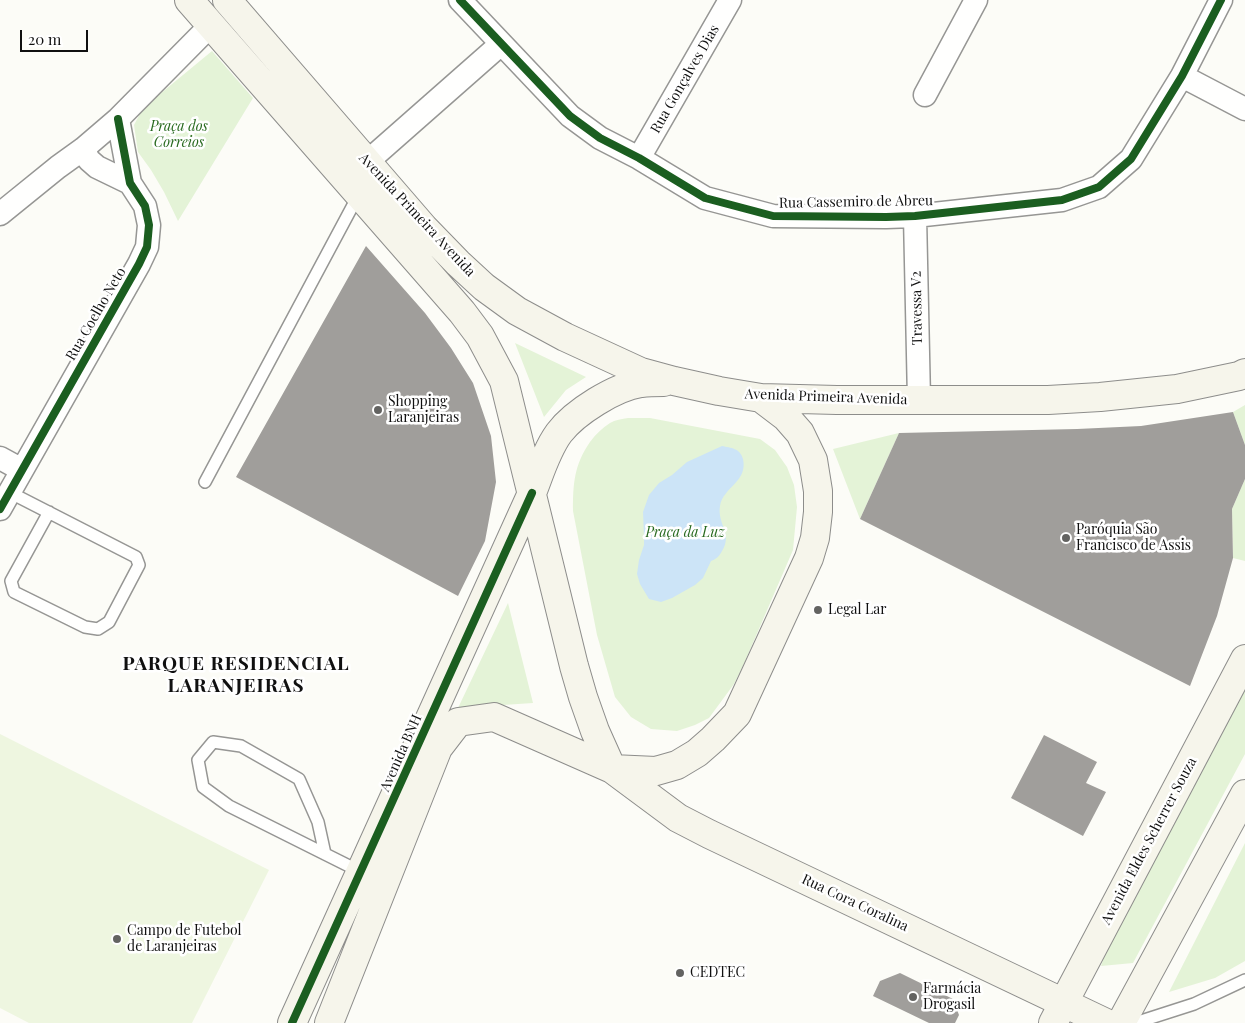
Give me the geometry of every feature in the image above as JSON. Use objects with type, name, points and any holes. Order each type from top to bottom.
[{"type":"main road","name":"Avenida Primeira Avenida","points":[[189,0],[462,312],[480,336],[504,382],[574,666],[595,731],[612,769]]},
{"type":"main road","name":"Avenida Primeira Avenida","points":[[227,0],[424,228],[484,287],[517,311],[565,337],[641,372],[719,391],[761,398],[837,400],[1048,400],[1100,397],[1177,389],[1243,372]]},
{"type":"main road","name":"Avenida BNH","points":[[292,1023],[532,493],[547,455],[560,433],[584,410],[612,393],[640,383],[674,381]]},
{"type":"main road","points":[[329,1023],[438,748],[458,722],[494,717],[612,769],[656,771],[677,765],[697,753],[737,714],[808,558],[815,538],[818,512],[818,491],[813,460],[800,433],[786,417],[761,398]]},
{"type":"main road","name":"Avenida Eldes Scherrer Souza","points":[[1058,1013],[1245,659]]},
{"type":"main road","name":"Rua Cora Coralina","points":[[612,769],[678,818],[709,834],[1058,1013],[1106,1023]]},
{"type":"main road","points":[[1120,1023],[1245,794]]},
{"type":"street","name":"Rua Cassemiro de Abreu","points":[[460,0],[570,116],[600,138],[639,158],[705,198],[773,216],[915,216],[1062,200],[1099,187],[1131,158],[1182,76],[1221,0]]},
{"type":"street","name":"Rua Gonçalves Dias","points":[[639,158],[730,0]]},
{"type":"street","points":[[925,95],[976,0]]},
{"type":"street","points":[[0,214],[58,167],[83,150],[118,119],[211,25]]},
{"type":"street","points":[[367,162],[501,44]]},
{"type":"street","points":[[1182,76],[1245,109]]},
{"type":"street","name":"Rua Coelho Neto","points":[[5,500],[147,247],[149,225],[145,206],[130,183],[118,119]]},
{"type":"street","points":[[83,150],[89,160],[97,167],[130,183]]},
{"type":"street","name":"Travessa V2","points":[[915,216],[919,400]]},
{"type":"street","points":[[0,458],[22,470]]},
{"type":"lane","points":[[205,482],[359,194]]},
{"type":"lane","points":[[5,500],[49,512],[136,556],[139,565],[109,622],[98,629],[85,627],[14,592],[11,581],[49,512]]},
{"type":"lane","points":[[325,854],[318,822],[299,779],[241,746],[213,742],[198,760],[203,787],[230,806],[360,872]]},
{"type":"lane","points":[[1135,1023],[1194,1004],[1245,980]]},
{"type":"green space","name":"Praça dos Correios","points":[[212,51],[253,98],[178,221],[164,192],[138,152],[134,125],[143,108]]},
{"type":"green space","points":[[515,343],[586,377],[566,390],[544,417]]},
{"type":"green space","points":[[1245,405],[1245,445],[1233,412]]},
{"type":"green space","name":"Praça da Luz","points":[[628,418],[650,418],[760,439],[775,450],[787,467],[794,485],[797,507],[793,550],[743,666],[734,684],[709,718],[677,731],[651,729],[631,717],[615,697],[597,635],[573,511],[573,492],[576,475],[585,450],[604,427],[614,421]]},
{"type":"green space","points":[[899,433],[860,519],[833,449]]},
{"type":"green space","points":[[1245,479],[1245,561],[1233,558],[1232,509]]},
{"type":"green space","points":[[508,603],[533,703],[458,708]]},
{"type":"green space","points":[[1245,689],[1245,754],[1133,963],[1101,966],[1109,942]]},
{"type":"green space","name":"Campo de Futebol de Laranjeiras","points":[[0,734],[269,870],[192,1023],[29,1023],[0,1008]]},
{"type":"green space","points":[[1245,843],[1245,961],[1215,978],[1169,992]]},
{"type":"water","points":[[722,446],[735,449],[740,453],[744,467],[739,479],[722,499],[720,506],[726,539],[725,545],[719,556],[711,561],[703,578],[695,585],[661,602],[649,599],[640,584],[637,574],[644,545],[643,512],[649,495],[659,483],[687,462]]},
{"type":"building","name":"Shopping Laranjeiras","points":[[366,246],[425,313],[451,348],[473,383],[491,436],[496,482],[485,541],[458,596],[236,477]]},
{"type":"building","name":"Paróquia São Francisco de Assis","points":[[1233,412],[1245,445],[1245,479],[1232,509],[1233,558],[1217,616],[1190,686],[860,519],[899,433],[1141,426]]},
{"type":"building","points":[[1044,735],[1097,762],[1086,783],[1106,792],[1083,836],[1011,798]]},
{"type":"building","name":"Farmácia Drogasil","points":[[900,973],[953,999],[959,1015],[955,1023],[929,1023],[873,996],[880,981]]},
{"type":"cycle path","points":[[460,0],[570,116],[600,138],[639,158],[705,198],[773,216],[886,217],[915,216],[1062,200],[1099,187],[1131,159],[1182,76],[1221,0]]},
{"type":"cycle path","points":[[0,509],[147,247],[149,225],[145,206],[130,183],[118,119]]},
{"type":"cycle path","points":[[292,1023],[532,493]]},
{"type":"place","name":"Shopping Laranjeiras","points":[[378,410]]},
{"type":"place","name":"Paróquia São Francisco de Assis","points":[[1066,538]]},
{"type":"place","name":"Legal Lar","points":[[818,610]]},
{"type":"place","name":"Campo de Futebol de Laranjeiras","points":[[117,939]]},
{"type":"place","name":"CEDTEC","points":[[680,973]]},
{"type":"place","name":"Farmácia Drogasil","points":[[913,997]]},
{"type":"district","name":"PARQUE RESIDENCIAL LARANJEIRAS","points":[[236,675]]}]
